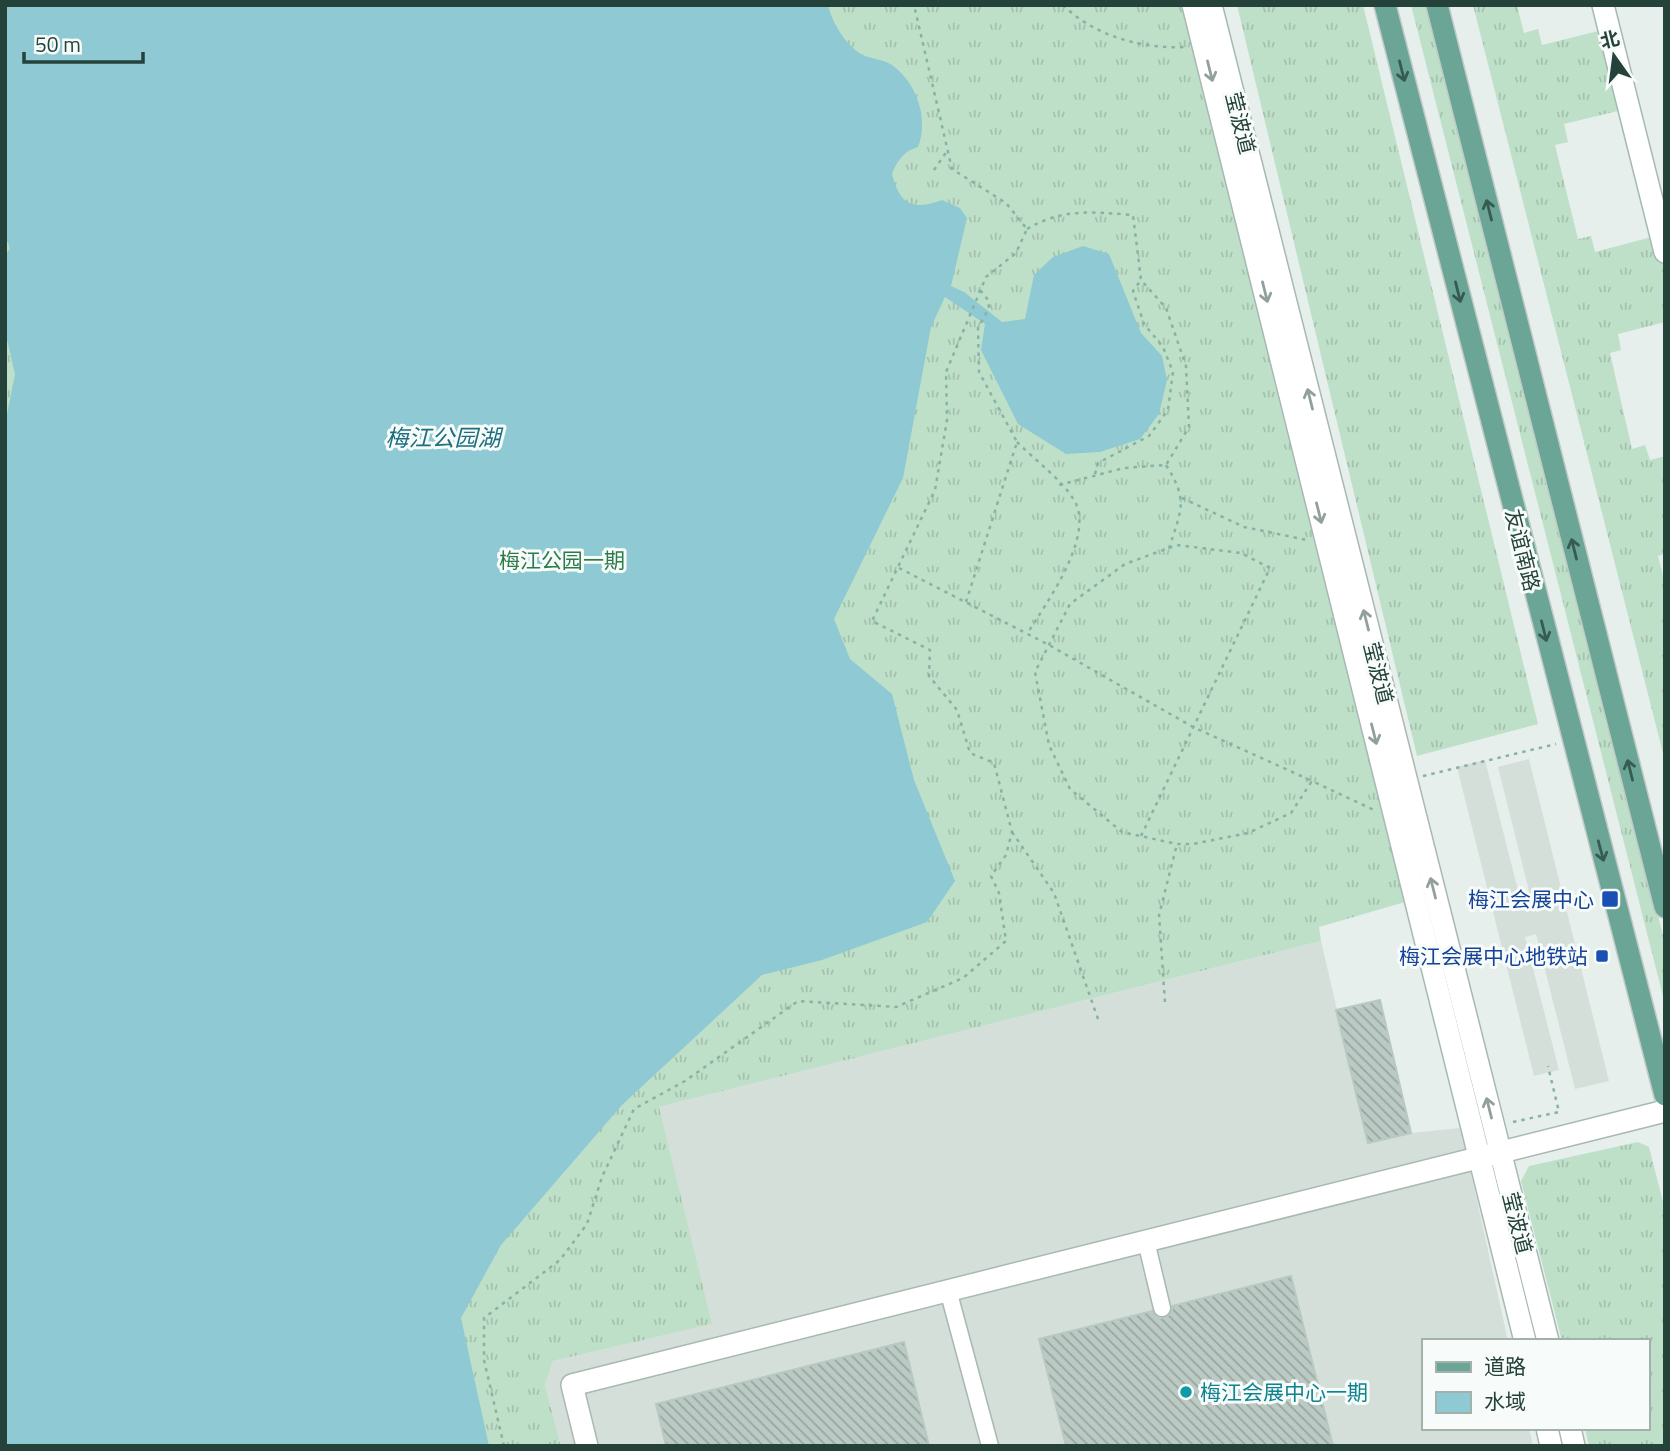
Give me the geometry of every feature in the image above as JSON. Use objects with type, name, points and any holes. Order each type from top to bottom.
[{"type":"main road","name":"友谊南路","points":[[1385,5],[1571,740],[1665,1095]]},
{"type":"main road","points":[[1437,5],[1665,907]]},
{"type":"street","name":"莹波道","points":[[1193,5],[1396,820],[1490,1155],[1547,1339]]},
{"type":"street","name":"莹波道","points":[[1211,5],[1494,1126],[1490,1155],[1525,1339]]},
{"type":"street","points":[[1604,5],[1665,252]]},
{"type":"street","points":[[1616,5],[1665,197]]},
{"type":"street","points":[[587,1446],[572,1385],[1665,1111]]},
{"type":"street","points":[[1146,1241],[1162,1308]]},
{"type":"street","points":[[948,1290],[990,1446]]},
{"type":"path","points":[[915,5],[952,169],[1006,203],[1027,229]]},
{"type":"path","points":[[1063,5],[1076,18],[1113,37],[1167,48],[1203,46]]},
{"type":"path","points":[[934,170],[947,151]]},
{"type":"path","points":[[1098,1019],[1054,892],[1012,832],[994,763],[970,753],[957,710],[929,676],[930,650],[872,621],[934,490],[947,420],[946,372],[980,290],[986,277],[1016,253],[1027,229],[1049,216],[1087,212],[1133,215],[1141,280],[1166,307],[1186,366],[1189,426],[1166,464]]},
{"type":"path","points":[[1095,476],[1098,463],[1149,436],[1168,410],[1173,372],[1163,347],[1144,324],[1133,291],[1141,280]]},
{"type":"path","points":[[980,290],[988,300],[989,308],[978,328],[979,372],[1017,442],[1075,501],[1079,519],[1070,565],[1027,634]]},
{"type":"path","points":[[966,602],[1017,442]]},
{"type":"path","points":[[1059,485],[1125,468],[1166,464]]},
{"type":"path","points":[[1166,464],[1180,488],[1182,498],[1169,549]]},
{"type":"path","points":[[1182,498],[1244,527],[1327,545]]},
{"type":"path","points":[[1141,836],[1270,568],[1241,553],[1177,545],[1125,564],[1070,604],[1035,673],[1049,746],[1070,789],[1122,832],[1177,844],[1193,844],[1248,833],[1291,813],[1312,781]]},
{"type":"path","points":[[898,567],[1049,645],[1193,727],[1396,820]]},
{"type":"path","points":[[1406,779],[1571,740]]},
{"type":"path","points":[[504,1446],[484,1360],[484,1318],[560,1260],[587,1224],[602,1177],[634,1109],[685,1081],[797,1000],[896,1007],[963,978],[1006,941],[999,893],[992,876],[1006,855],[1012,832]]},
{"type":"path","points":[[1166,1002],[1159,915],[1177,844]]},
{"type":"path","points":[[1494,1126],[1559,1112],[1548,1066]]},
{"type":"shaded area","points":[[1529,759],[1609,1081],[1575,1089],[1536,934],[1525,937],[1559,1070],[1534,1076],[1457,767],[1485,760],[1520,898],[1530,895],[1498,767]]},
{"type":"shaded area","points":[[1321,941],[1368,1142],[1411,1133],[1461,1128],[1508,1339],[1422,1339],[1422,1430],[1529,1430],[1533,1446],[561,1446],[545,1385],[553,1361],[711,1324],[659,1107]]},
{"type":"green space","name":"梅江公园湖","points":[[5,5],[1182,5],[1405,902],[1319,927],[1321,941],[659,1107],[712,1324],[553,1361],[545,1385],[561,1446],[5,1446]]},
{"type":"green space","points":[[1237,5],[1363,5],[1538,724],[1417,756]]},
{"type":"green space","points":[[1411,5],[1426,5],[1665,943],[1665,1004]]},
{"type":"green space","points":[[1473,5],[1517,5],[1524,33],[1538,29],[1542,45],[1606,29],[1626,109],[1564,124],[1568,142],[1555,145],[1578,239],[1591,236],[1595,252],[1659,235],[1665,258],[1665,322],[1618,334],[1621,350],[1610,353],[1632,449],[1645,445],[1650,460],[1665,456],[1665,554],[1658,556],[1665,583],[1665,761]]},
{"type":"green space","points":[[1638,1142],[1649,1147],[1665,1210],[1665,1446],[1589,1446],[1585,1430],[1649,1430],[1649,1339],[1561,1339],[1521,1181],[1529,1166]]},
{"type":"water","name":"梅江公园湖","points":[[5,5],[828,5],[836,25],[850,45],[861,54],[892,65],[914,91],[921,113],[921,136],[918,147],[902,157],[892,174],[899,193],[909,203],[923,205],[942,200],[960,208],[967,218],[951,286],[964,292],[1002,322],[1025,319],[1034,275],[1053,257],[1083,246],[1109,254],[1141,333],[1162,356],[1167,380],[1159,414],[1140,439],[1100,452],[1066,454],[1018,424],[981,350],[985,324],[945,297],[931,327],[903,478],[834,619],[850,659],[892,694],[914,780],[955,881],[927,922],[822,960],[762,975],[622,1105],[501,1245],[461,1318],[489,1446],[5,1446],[5,424],[15,374],[5,331],[5,253],[10,251],[8,242],[5,242]]},
{"type":"building","points":[[1380,1000],[1411,1133],[1368,1143],[1336,1010]]},
{"type":"building","name":"梅江会展中心一期","points":[[1291,1276],[1333,1446],[1066,1446],[1039,1339],[1152,1311],[1158,1318],[1165,1318],[1172,1312],[1172,1306]]},
{"type":"building","points":[[904,1342],[929,1446],[666,1446],[656,1404]]},
{"type":"place","name":"梅江会展中心","points":[[1610,899]]},
{"type":"place","name":"梅江会展中心地铁站","points":[[1602,956]]},
{"type":"place","name":"梅江会展中心一期","points":[[1186,1392]]},
{"type":"park label","name":"梅江公园一期","points":[[562,560]]}]
